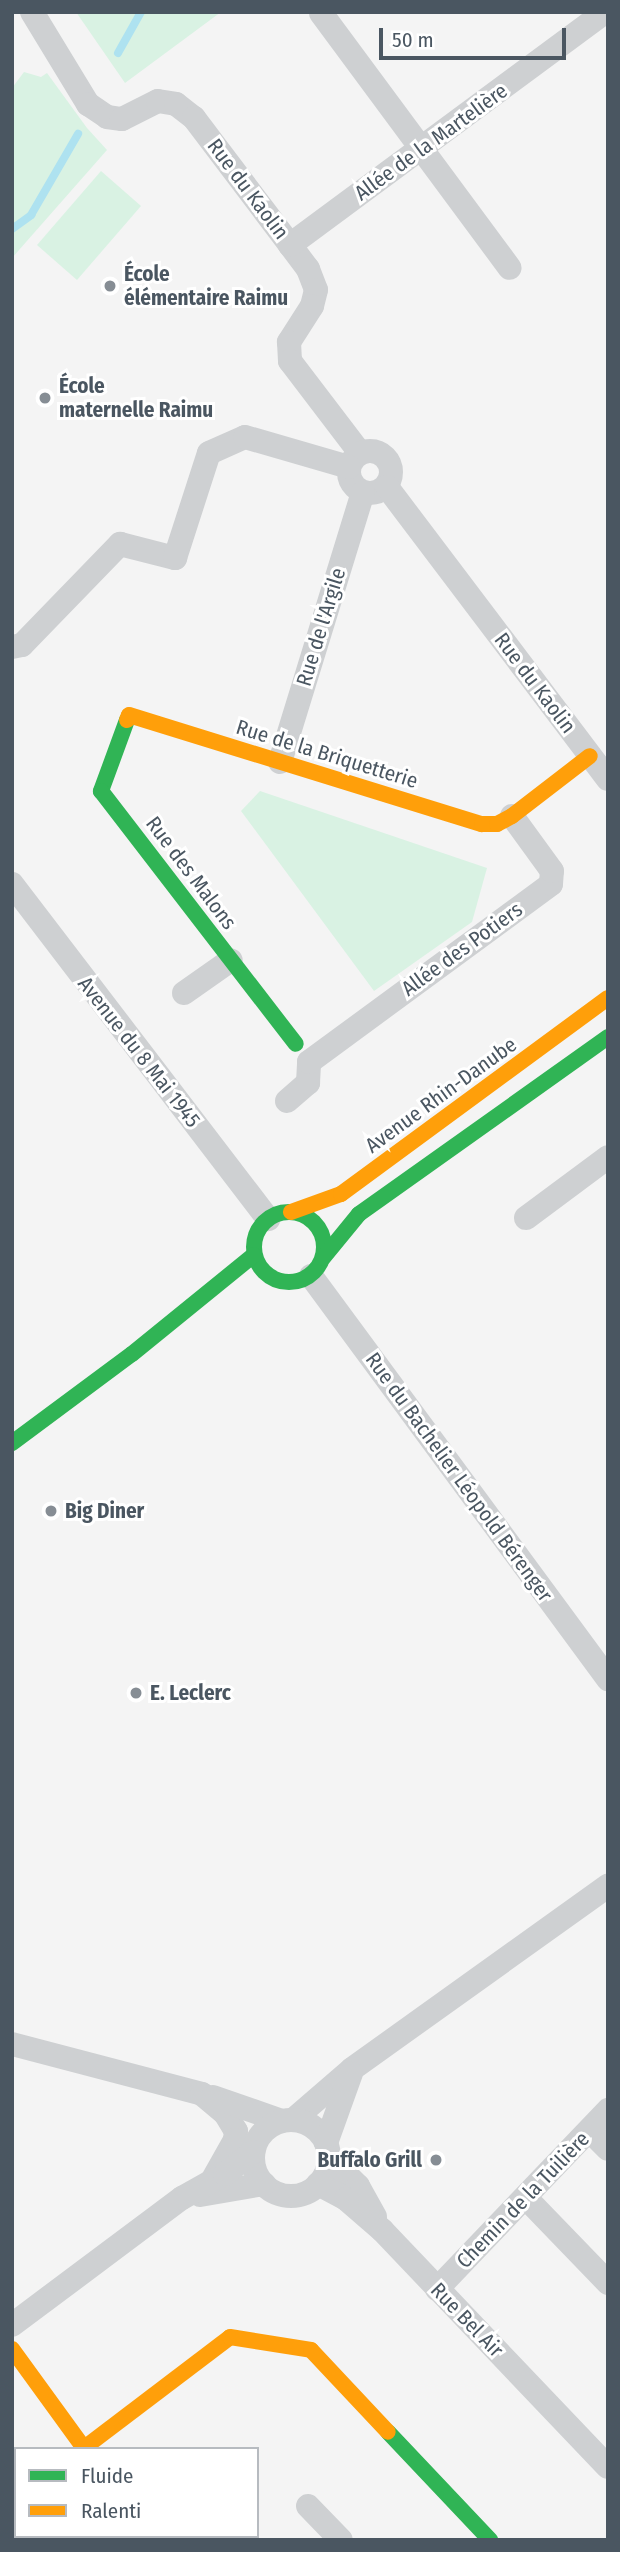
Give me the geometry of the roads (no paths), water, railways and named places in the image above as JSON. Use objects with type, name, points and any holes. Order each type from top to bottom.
[{"type":"street","name":"Rue du Kaolin","points":[[32,12],[97,110],[122,119],[158,101],[176,104],[194,118],[308,269],[316,290],[312,306],[289,342],[290,361],[355,460]]},
{"type":"street","name":"Allée de la Martelière","points":[[290,245],[605,12]]},
{"type":"street","points":[[321,13],[510,268]]},
{"type":"street","points":[[12,647],[22,645],[120,544],[175,558],[209,453],[245,437],[355,460],[376,452],[386,457],[391,466],[391,477],[375,490],[354,486],[355,460]]},
{"type":"street","name":"Rue du Kaolin","points":[[375,490],[608,779]]},
{"type":"street","name":"Rue de l'Argile","points":[[280,762],[375,490]]},
{"type":"street","name":"Rue de la Briquetterie","points":[[129,715],[482,824],[497,824],[512,816]]},
{"type":"street","name":"Rue des Malons","points":[[129,715],[102,791],[302,1053]]},
{"type":"street","points":[[512,816],[590,756]]},
{"type":"street","name":"Allée des Potiers","points":[[302,1053],[551,884],[552,871],[512,816]]},
{"type":"street","name":"Avenue du 8 Mai 1945","points":[[12,884],[280,1215]]},
{"type":"street","points":[[184,993],[231,960]]},
{"type":"street","name":"Avenue Rhin-Danube","points":[[280,1215],[341,1195],[608,998]]},
{"type":"street","points":[[317,1267],[323,1237],[318,1227],[302,1214],[280,1215],[256,1235],[254,1255],[266,1274],[276,1280],[288,1283],[317,1267],[359,1214],[608,1037]]},
{"type":"street","points":[[287,1101],[308,1083],[302,1053]]},
{"type":"street","points":[[526,1218],[608,1157]]},
{"type":"street","points":[[12,1443],[132,1354],[254,1255]]},
{"type":"street","name":"Rue du Bachelier Léopold Bérenger","points":[[317,1267],[608,1679]]},
{"type":"street","points":[[12,2325],[182,2198],[253,2152],[263,2132],[288,2120],[352,2069],[608,1886]]},
{"type":"street","points":[[12,2044],[202,2094],[313,2127],[327,2150],[358,2186],[382,2230]]},
{"type":"street","points":[[253,2152],[257,2175],[264,2184],[285,2195],[297,2195],[318,2185],[324,2177],[327,2150],[352,2069]]},
{"type":"street","points":[[202,2094],[225,2113],[236,2131],[235,2140],[213,2179]]},
{"type":"street","name":"Chemin de la Tuilière","points":[[437,2289],[608,2110]]},
{"type":"street","points":[[590,2131],[608,2149]]},
{"type":"street","points":[[182,2198],[264,2184]]},
{"type":"street","name":"Rue Bel Air","points":[[318,2185],[346,2199],[382,2230],[608,2468]]},
{"type":"street","points":[[526,2198],[608,2283]]},
{"type":"street","points":[[85,2447],[230,2337],[311,2350],[490,2540]]},
{"type":"street","points":[[12,2349],[83,2447]]},
{"type":"street","points":[[308,2506],[341,2540]]},
{"type":"waterway","points":[[118,53],[141,12]]},
{"type":"waterway","points":[[12,229],[31,215],[78,134]]},
{"type":"place","name":"École élémentaire Raimu","points":[[110,286]]},
{"type":"place","name":"École maternelle Raimu","points":[[45,398]]},
{"type":"place","name":"Big Diner","points":[[51,1511]]},
{"type":"place","name":"E. Leclerc","points":[[136,1693]]},
{"type":"place","name":"Buffalo Grill","points":[[436,2160]]}]
